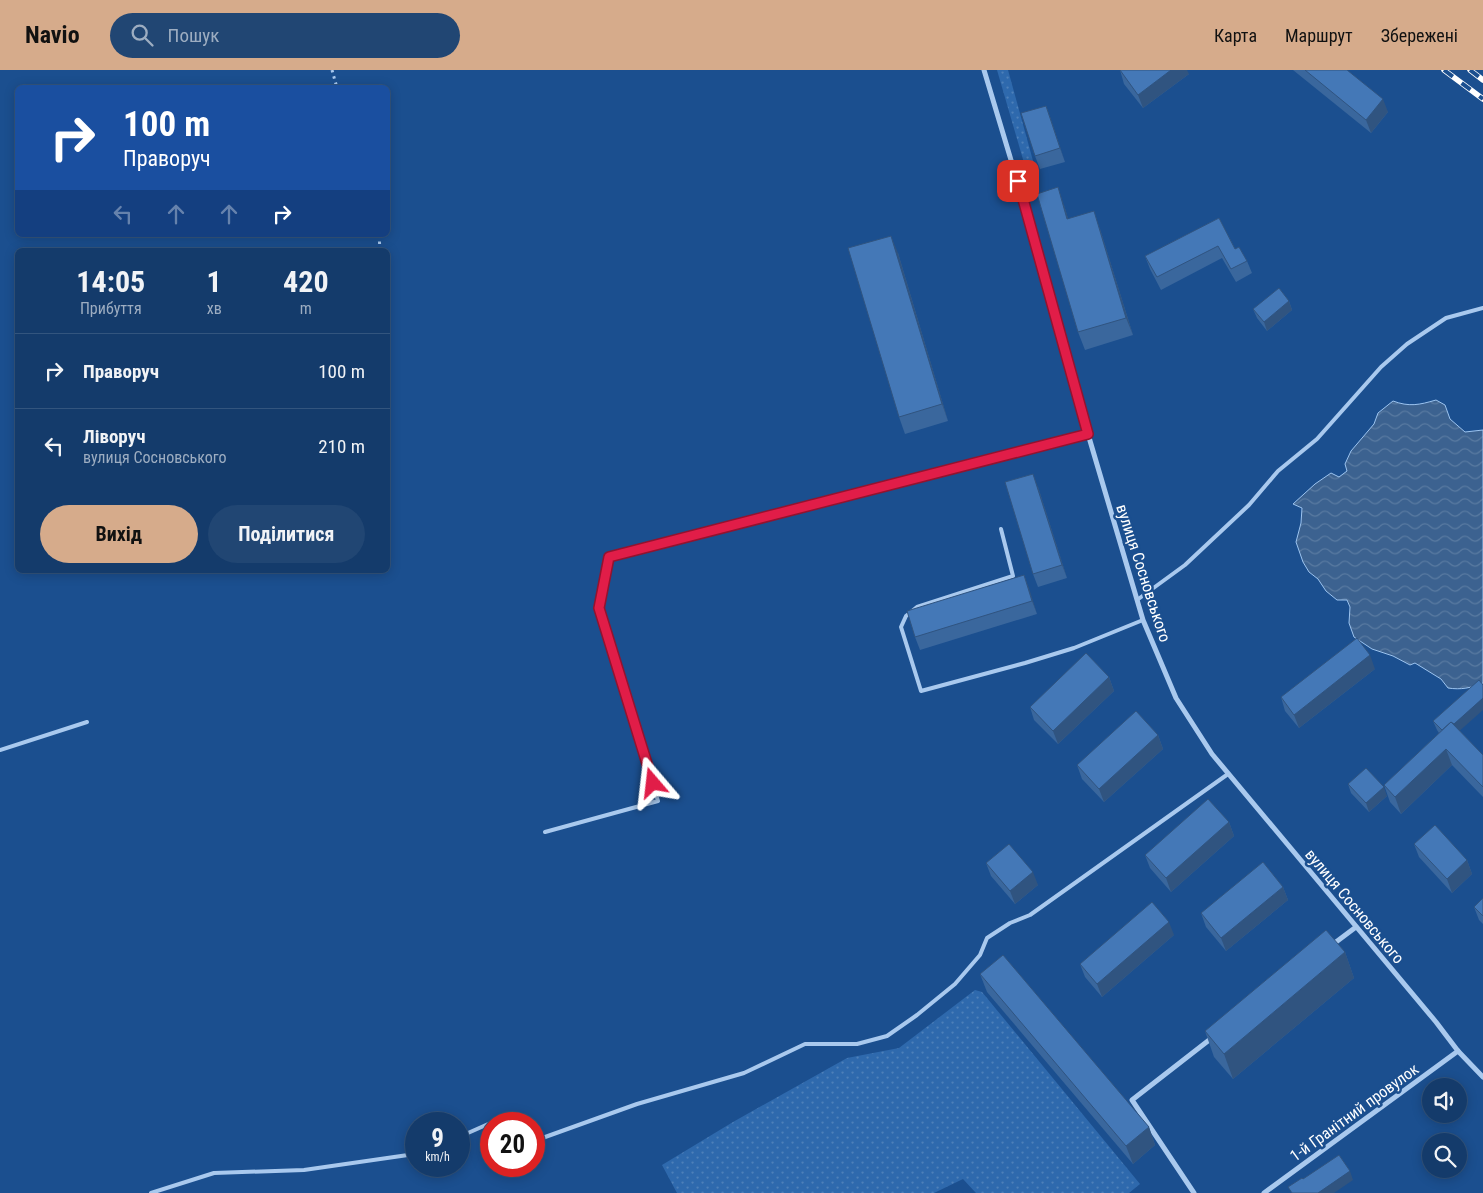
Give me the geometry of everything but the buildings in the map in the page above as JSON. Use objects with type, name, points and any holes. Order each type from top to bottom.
[{"type":"street","name":"вулиця Сосновського","points":[[984,70],[1143,620],[1176,698],[1212,754],[1228,774],[1436,1022],[1458,1051],[1483,1077]]},
{"type":"street","points":[[1325,951],[1356,927]]},
{"type":"street","points":[[1194,1193],[1132,1100],[1217,1034]]},
{"type":"street","name":"1-й Гранітний провулок","points":[[1264,1193],[1458,1051]]},
{"type":"lane","points":[[1137,600],[1185,566],[1249,505],[1278,471],[1317,439],[1381,367],[1408,344],[1446,318],[1483,308]]},
{"type":"lane","points":[[545,832],[658,801],[599,608],[609,557],[1088,434]]},
{"type":"lane","points":[[1001,529],[1013,576],[917,607],[906,616],[901,627],[921,690],[1074,648],[1143,620]]},
{"type":"lane","points":[[0,750],[87,722]]},
{"type":"lane","points":[[545,1137],[637,1104],[744,1073],[805,1044],[857,1044],[887,1036],[917,1016],[955,984],[980,955],[987,938],[1010,923],[1030,915],[1228,774]]},
{"type":"lane","points":[[151,1193],[214,1173],[304,1170],[405,1155]]},
{"type":"path","points":[[332,70],[336,85]]},
{"type":"shaded area","points":[[997,70],[1008,70],[1038,179],[1029,180]]},
{"type":"shaded area","points":[[975,990],[982,992],[1140,1184],[1129,1193],[976,1193],[963,1179],[934,1193],[677,1193],[662,1165],[733,1122],[847,1058],[899,1048]]},
{"type":"water","points":[[1436,400],[1445,405],[1450,419],[1465,432],[1483,430],[1483,683],[1462,689],[1448,688],[1441,679],[1415,663],[1410,665],[1393,656],[1372,649],[1354,637],[1349,623],[1350,607],[1347,600],[1337,600],[1309,572],[1303,562],[1296,542],[1301,523],[1302,508],[1293,504],[1315,484],[1331,473],[1339,477],[1347,471],[1345,464],[1351,451],[1374,424],[1378,413],[1393,401],[1414,405]]},
{"type":"railway","points":[[1444,70],[1483,99]]},
{"type":"railway","points":[[1470,70],[1483,80]]},
{"type":"route","points":[[653,783],[599,608],[609,557],[1088,434],[1018,181]]}]
